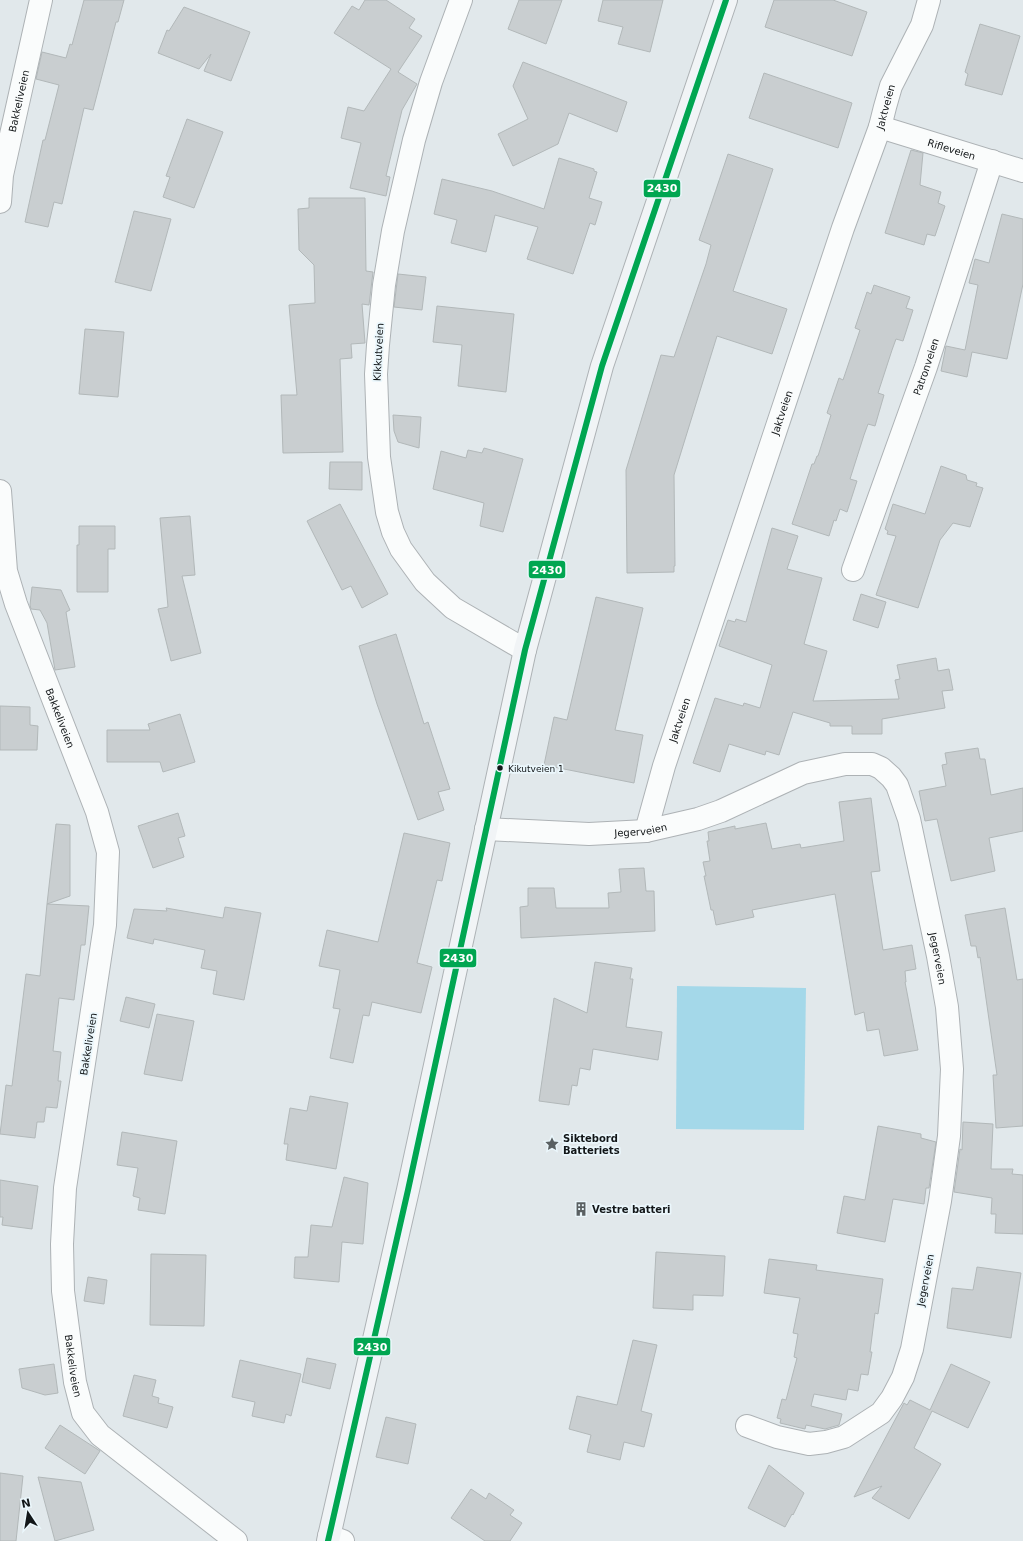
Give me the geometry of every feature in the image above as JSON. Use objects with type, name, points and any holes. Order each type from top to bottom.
[{"type":"street","name":"Bakkeliveien","points":[[0,202],[2,175],[41,0]]},
{"type":"street","name":"Kikkutveien","points":[[461,0],[431,82],[414,140],[391,238],[384,285],[376,374],[379,457],[387,512],[393,532],[401,550],[425,582],[453,608],[525,650]]},
{"type":"street","points":[[334,1539],[525,650],[602,366],[726,0]]},
{"type":"street","name":"Jaktveien","points":[[646,831],[669,750],[838,243],[880,127],[884,107],[891,86],[922,25],[929,0]]},
{"type":"street","name":"Rifleveien","points":[[880,127],[1023,171]]},
{"type":"street","name":"Patronveien","points":[[853,570],[926,367],[992,161]]},
{"type":"street","name":"Bakkeliveien","points":[[0,491],[6,571],[16,604],[97,812],[108,852],[105,925],[65,1188],[62,1244],[63,1291],[75,1382],[84,1413],[100,1435],[236,1541]]},
{"type":"street","name":"Jegerveien","points":[[486,829],[589,834],[646,831],[698,820],[722,811],[803,773],[818,768],[845,764],[872,764],[881,768],[897,785],[909,819],[947,1007],[952,1069],[948,1136],[940,1201],[912,1349],[903,1377],[892,1398],[880,1413],[844,1437],[826,1442],[809,1444],[777,1437],[747,1426]]},
{"type":"shaded area","points":[[677,986],[806,988],[804,1130],[676,1129]]},
{"type":"building","points":[[84,0],[124,0],[118,22],[116,22],[93,110],[84,108],[62,204],[54,202],[48,227],[25,222],[43,140],[45,140],[59,85],[36,79],[42,52],[66,58],[70,44],[72,45]]},
{"type":"building","points":[[365,0],[386,0],[415,19],[409,28],[422,36],[398,72],[417,84],[402,110],[386,176],[390,177],[386,196],[350,188],[361,143],[341,138],[348,107],[364,111],[391,69],[334,33],[352,6],[359,10]]},
{"type":"building","points":[[519,0],[562,0],[546,44],[508,29]]},
{"type":"building","points":[[603,0],[663,0],[650,52],[618,44],[623,27],[598,21]]},
{"type":"building","points":[[774,0],[833,0],[867,12],[852,56],[765,27]]},
{"type":"building","points":[[184,7],[250,32],[231,81],[204,71],[211,54],[199,69],[158,53],[167,30],[169,31]]},
{"type":"building","points":[[980,24],[1020,36],[1002,95],[965,85],[968,74],[965,72]]},
{"type":"building","points":[[523,62],[627,102],[617,132],[569,113],[558,144],[513,166],[498,134],[528,119],[513,86]]},
{"type":"building","points":[[764,73],[852,103],[838,148],[749,118]]},
{"type":"building","points":[[187,119],[223,132],[194,208],[163,197],[170,177],[166,176]]},
{"type":"building","points":[[911,150],[923,153],[920,185],[941,192],[938,203],[945,206],[935,236],[927,234],[924,245],[885,233]]},
{"type":"building","points":[[728,154],[773,169],[733,291],[787,309],[772,354],[717,336],[674,475],[674,572],[627,573],[626,470],[661,355],[674,357],[706,264],[711,245],[699,240]]},
{"type":"building","points":[[559,158],[594,169],[594,171],[597,172],[589,198],[602,202],[595,225],[590,223],[573,274],[527,259],[538,227],[495,215],[486,252],[451,243],[457,220],[434,214],[442,179],[492,191],[544,209]]},
{"type":"building","points":[[309,198],[365,198],[366,271],[373,272],[369,305],[362,304],[365,343],[351,344],[352,358],[340,359],[343,452],[283,453],[281,395],[297,395],[289,305],[315,303],[314,265],[299,250],[298,209],[309,208]]},
{"type":"building","points":[[134,211],[171,219],[151,291],[115,282]]},
{"type":"building","points":[[1002,214],[1023,219],[1023,284],[1007,359],[972,352],[967,377],[941,371],[946,346],[965,350],[978,285],[969,283],[975,259],[989,263]]},
{"type":"building","points":[[398,274],[426,277],[422,310],[394,307]]},
{"type":"building","points":[[874,285],[910,297],[906,308],[913,310],[903,341],[896,339],[892,350],[878,393],[884,395],[875,426],[868,424],[864,435],[850,479],[857,481],[847,512],[840,509],[836,521],[834,520],[829,536],[792,524],[812,464],[814,464],[818,456],[831,415],[827,413],[839,378],[843,380],[860,330],[855,328],[867,292],[871,294]]},
{"type":"building","points":[[437,306],[514,314],[506,392],[458,386],[462,345],[433,342]]},
{"type":"building","points":[[85,329],[124,332],[118,397],[79,394]]},
{"type":"building","points":[[393,415],[421,417],[419,448],[398,442],[394,431]]},
{"type":"building","points":[[484,448],[523,459],[503,532],[480,526],[484,503],[433,489],[441,451],[466,458],[468,450],[482,453]]},
{"type":"building","points":[[330,462],[362,462],[362,490],[329,489]]},
{"type":"building","points":[[941,466],[966,475],[967,480],[977,483],[976,486],[983,488],[970,527],[953,523],[940,540],[918,608],[876,595],[896,536],[887,534],[888,531],[885,529],[893,504],[925,514]]},
{"type":"building","points":[[340,504],[388,594],[362,608],[351,586],[342,590],[307,521]]},
{"type":"building","points":[[190,516],[195,575],[182,576],[201,653],[171,661],[158,609],[168,607],[160,518]]},
{"type":"building","points":[[79,526],[115,526],[115,549],[108,549],[108,592],[77,592],[77,545],[79,545]]},
{"type":"building","points":[[772,528],[798,536],[787,569],[822,578],[804,644],[827,651],[813,701],[899,699],[895,680],[900,679],[897,665],[936,658],[938,671],[949,669],[953,690],[942,691],[945,708],[882,719],[882,734],[852,734],[852,726],[830,726],[830,723],[793,712],[779,755],[766,751],[765,755],[729,744],[720,772],[693,763],[715,698],[743,706],[744,703],[760,708],[772,665],[719,646],[728,620],[735,622],[736,619],[746,622]]},
{"type":"building","points":[[32,587],[61,590],[70,610],[66,612],[75,667],[55,670],[47,623],[40,610],[31,609]]},
{"type":"building","points":[[861,594],[886,602],[878,628],[853,620]]},
{"type":"building","points":[[596,597],[643,608],[615,730],[643,735],[634,783],[544,765],[554,717],[567,720]]},
{"type":"building","points":[[396,634],[424,724],[428,722],[450,789],[438,792],[444,810],[418,820],[377,704],[359,646]]},
{"type":"building","points":[[0,706],[30,707],[30,725],[38,726],[37,750],[0,750]]},
{"type":"building","points":[[180,714],[195,762],[163,772],[160,762],[107,762],[107,730],[150,730],[148,724]]},
{"type":"building","points":[[978,748],[980,759],[985,759],[991,795],[1023,788],[1023,831],[989,838],[995,871],[951,881],[937,819],[925,821],[919,791],[946,786],[942,765],[947,764],[945,753]]},
{"type":"building","points":[[871,798],[880,871],[871,872],[883,950],[912,945],[916,969],[905,971],[905,982],[918,1050],[884,1056],[879,1029],[867,1031],[864,1012],[855,1015],[835,894],[752,910],[754,917],[716,925],[713,910],[711,910],[704,876],[706,876],[703,862],[710,861],[707,841],[709,841],[708,832],[735,826],[735,829],[766,823],[772,849],[800,844],[801,848],[844,841],[839,802]]},
{"type":"building","points":[[178,813],[185,836],[178,838],[184,857],[153,868],[138,826]]},
{"type":"building","points":[[56,824],[70,825],[70,896],[47,904]]},
{"type":"building","points":[[404,833],[450,843],[442,881],[437,880],[417,963],[432,967],[421,1013],[372,1002],[369,1016],[363,1015],[353,1063],[330,1058],[340,1009],[333,1008],[340,970],[319,966],[327,930],[378,942]]},
{"type":"building","points":[[644,868],[646,891],[654,891],[655,931],[521,938],[520,907],[528,906],[528,888],[554,888],[556,908],[609,908],[608,893],[621,892],[619,869]]},
{"type":"building","points":[[47,904],[89,906],[85,945],[81,945],[74,1000],[59,998],[53,1051],[61,1052],[58,1081],[61,1081],[57,1108],[46,1107],[44,1122],[37,1122],[35,1138],[0,1134],[6,1085],[12,1086],[26,974],[40,976]]},
{"type":"building","points":[[225,907],[261,913],[244,1000],[213,994],[217,971],[201,968],[205,950],[154,939],[153,944],[127,938],[134,909],[167,911],[166,908],[223,918]]},
{"type":"building","points":[[1005,908],[1017,980],[1023,979],[1023,1126],[996,1128],[993,1075],[997,1075],[980,957],[978,958],[976,946],[971,946],[965,915]]},
{"type":"building","points":[[595,962],[632,968],[630,979],[633,979],[626,1027],[662,1032],[658,1060],[593,1049],[590,1070],[580,1068],[577,1086],[572,1085],[569,1105],[539,1101],[554,998],[587,1013]]},
{"type":"building","points":[[126,997],[155,1004],[149,1028],[120,1021]]},
{"type":"building","points":[[157,1014],[194,1021],[182,1081],[144,1074]]},
{"type":"building","points":[[310,1096],[348,1103],[336,1169],[286,1160],[288,1144],[284,1144],[290,1108],[307,1111]]},
{"type":"building","points":[[963,1122],[993,1124],[991,1169],[1013,1169],[1012,1174],[1023,1175],[1023,1234],[995,1233],[996,1214],[991,1214],[992,1198],[954,1192],[960,1149],[962,1150]]},
{"type":"building","points":[[878,1126],[921,1134],[921,1138],[936,1142],[929,1188],[926,1188],[924,1204],[893,1199],[885,1242],[837,1233],[844,1196],[865,1200]]},
{"type":"building","points":[[122,1132],[177,1141],[165,1214],[138,1210],[140,1198],[133,1196],[138,1168],[117,1165]]},
{"type":"building","points":[[344,1177],[368,1183],[363,1244],[342,1242],[339,1282],[294,1278],[295,1257],[308,1257],[311,1225],[332,1227]]},
{"type":"building","points":[[0,1180],[38,1186],[32,1229],[2,1225],[3,1217],[0,1217]]},
{"type":"building","points":[[656,1252],[725,1256],[723,1296],[693,1295],[693,1310],[653,1308]]},
{"type":"building","points":[[151,1254],[206,1255],[204,1326],[150,1325]]},
{"type":"building","points":[[769,1259],[817,1265],[816,1270],[883,1279],[878,1314],[875,1313],[870,1352],[872,1352],[868,1375],[861,1374],[858,1391],[848,1389],[846,1400],[814,1394],[811,1406],[842,1414],[839,1425],[825,1429],[806,1425],[805,1429],[780,1423],[781,1419],[777,1418],[782,1399],[786,1400],[797,1358],[794,1357],[798,1334],[793,1333],[800,1298],[764,1293]]},
{"type":"building","points":[[977,1267],[1021,1273],[1011,1338],[947,1328],[952,1288],[973,1290]]},
{"type":"building","points":[[88,1277],[107,1280],[104,1304],[84,1301]]},
{"type":"building","points":[[633,1340],[657,1345],[641,1411],[652,1414],[644,1447],[624,1442],[620,1460],[587,1452],[591,1435],[569,1429],[577,1396],[617,1405]]},
{"type":"building","points":[[307,1358],[336,1364],[330,1389],[302,1382]]},
{"type":"building","points":[[240,1360],[301,1374],[291,1416],[286,1414],[284,1423],[252,1416],[255,1402],[232,1397]]},
{"type":"building","points":[[54,1364],[58,1393],[45,1395],[22,1388],[19,1369]]},
{"type":"building","points":[[951,1364],[990,1382],[968,1428],[932,1411],[914,1448],[941,1464],[909,1519],[872,1498],[882,1486],[854,1497],[904,1403],[907,1405],[910,1400],[930,1410]]},
{"type":"building","points":[[134,1375],[156,1380],[152,1396],[159,1398],[158,1403],[173,1407],[167,1428],[123,1416]]},
{"type":"building","points":[[386,1417],[416,1424],[408,1464],[376,1457]]},
{"type":"building","points":[[60,1425],[100,1451],[85,1474],[45,1448]]},
{"type":"building","points":[[769,1465],[804,1493],[785,1527],[748,1508]]},
{"type":"building","points":[[0,1473],[23,1476],[16,1541],[0,1541]]},
{"type":"building","points":[[38,1477],[81,1482],[94,1530],[55,1541]]},
{"type":"building","points":[[471,1489],[486,1499],[489,1493],[514,1510],[510,1515],[522,1523],[510,1541],[485,1541],[451,1518]]},
{"type":"transit line","name":"2430","points":[[328,1541],[408,1190],[525,650],[602,366],[726,0]]},
{"type":"place","name":"Kikutveien 1","points":[[500,768]]},
{"type":"place","name":"Siktebord Batteriets","points":[[552,1144]]},
{"type":"place","name":"Vestre batteri","points":[[581,1209]]}]
